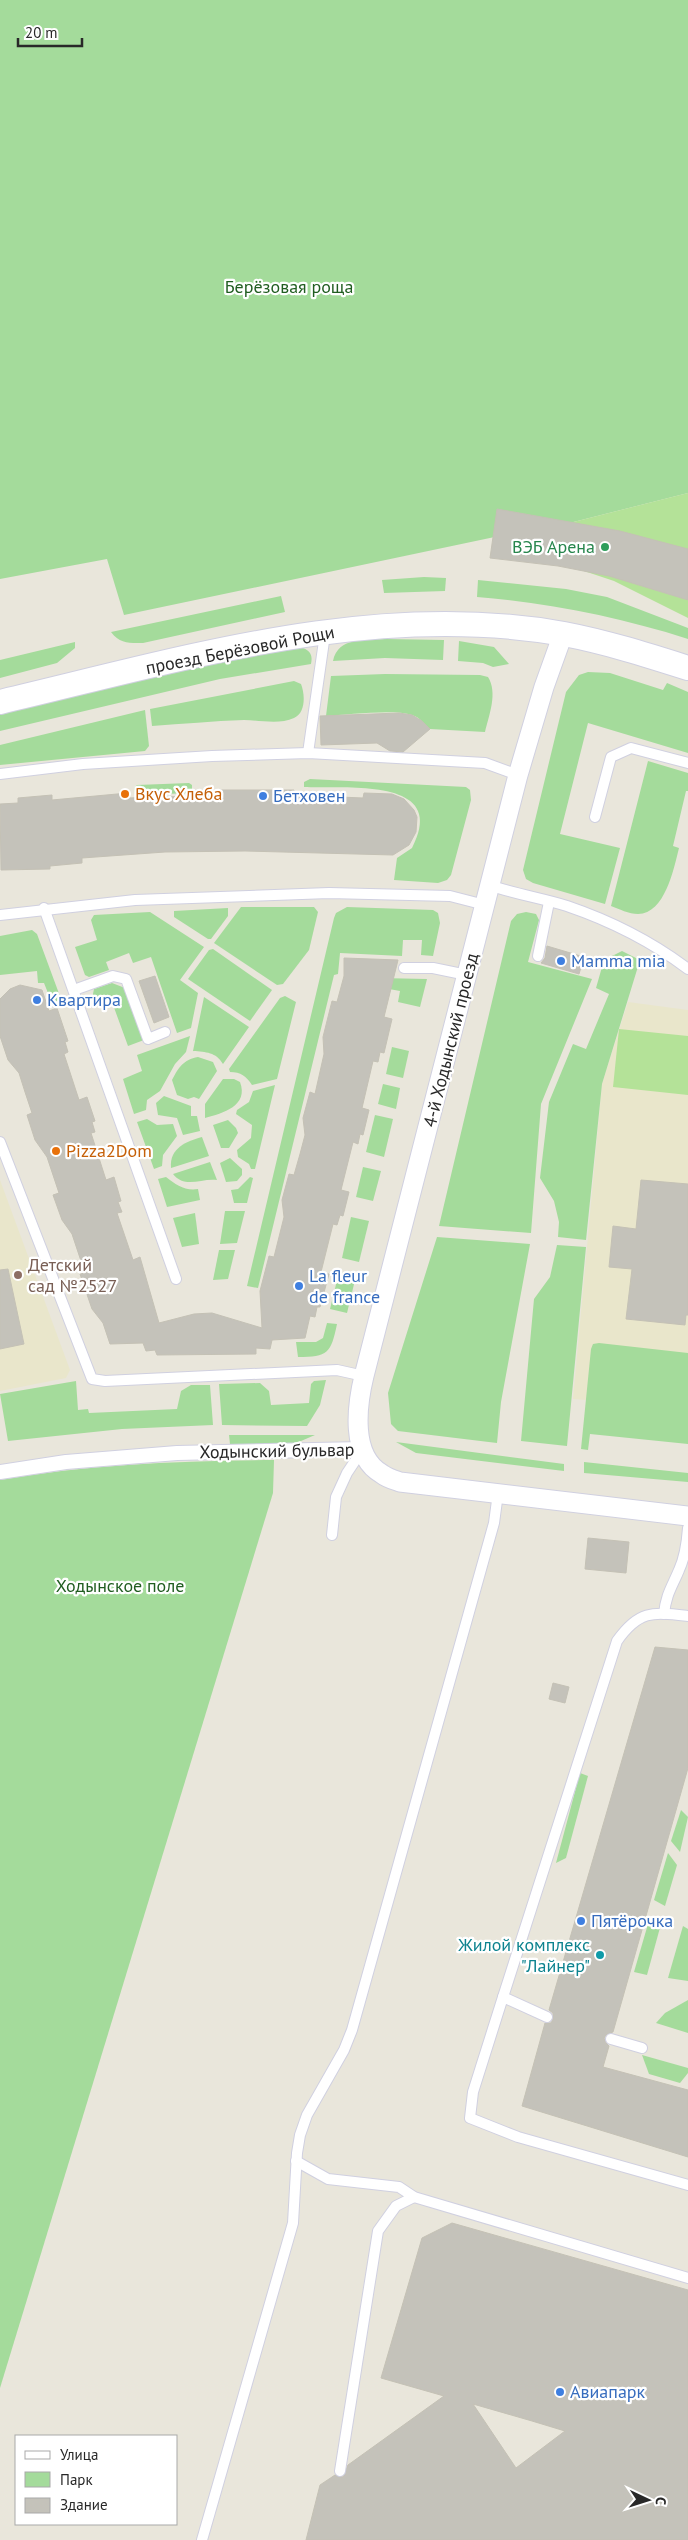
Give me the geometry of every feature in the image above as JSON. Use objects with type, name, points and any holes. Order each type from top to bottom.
[{"type":"street","name":"проезд Берёзовой Рощи","points":[[0,702],[224,650],[337,630],[428,625],[519,629],[563,634],[606,644],[688,668]]},
{"type":"street","name":"4-й Ходынский проезд","points":[[363,1449],[357,1427],[358,1406],[364,1376],[518,775],[544,687],[563,634]]},
{"type":"street","name":"Ходынский бульвар","points":[[0,1472],[66,1462],[177,1453],[363,1449],[380,1474],[400,1482],[688,1516]]},
{"type":"lane","points":[[308,753],[316,729],[324,634],[337,630]]},
{"type":"lane","points":[[595,817],[612,757],[631,748],[688,763]]},
{"type":"lane","points":[[0,774],[83,764],[212,756],[308,753],[485,763],[518,775]]},
{"type":"lane","points":[[489,885],[601,919],[649,941],[688,969]]},
{"type":"lane","points":[[0,915],[44,908],[136,900],[329,892],[450,896],[485,905]]},
{"type":"lane","points":[[538,956],[549,902]]},
{"type":"lane","points":[[44,908],[176,1279]]},
{"type":"lane","points":[[404,968],[433,968],[467,975]]},
{"type":"lane","points":[[74,990],[113,976],[126,979],[148,1039],[165,1032]]},
{"type":"lane","points":[[0,1142],[92,1379],[105,1381],[337,1370],[364,1376]]},
{"type":"lane","points":[[332,1535],[336,1497],[347,1473],[363,1449]]},
{"type":"lane","points":[[202,2540],[293,2223],[298,2144],[307,2116],[344,2050],[352,2030],[494,1523],[498,1493]]},
{"type":"lane","points":[[664,1614],[666,1596],[679,1570],[686,1546],[688,1528]]},
{"type":"lane","points":[[688,1616],[664,1614],[643,1616],[629,1624],[617,1641],[473,2092],[470,2118],[518,2137],[688,2185]]},
{"type":"lane","points":[[503,1997],[547,2017]]},
{"type":"lane","points":[[612,2039],[642,2048]]},
{"type":"lane","points":[[296,2161],[328,2179],[399,2187],[414,2198],[688,2278]]},
{"type":"lane","points":[[340,2471],[378,2231],[396,2206],[414,2198]]},
{"type":"shaded area","points":[[628,1002],[688,1010],[688,1433],[627,1403],[573,1399],[602,1084]]},
{"type":"shaded area","name":"Детский сад №2527","points":[[0,1180],[70,1370],[66,1378],[0,1391]]},
{"type":"green space","name":"Берёзовая роща","points":[[0,0],[688,0],[688,493],[522,535],[523,531],[124,615],[107,559],[0,579]]},
{"type":"green space","name":"ВЭБ Арена","points":[[688,493],[688,618],[614,581],[569,566],[522,535]]},
{"type":"green space","points":[[424,577],[446,578],[445,591],[384,593],[382,580]]},
{"type":"green space","points":[[478,580],[566,589],[607,597],[688,628],[688,639],[584,612],[531,603],[477,597]]},
{"type":"green space","points":[[281,596],[285,612],[143,643],[121,641],[111,632]]},
{"type":"green space","points":[[385,639],[444,640],[443,660],[385,658],[333,661],[340,648],[353,641]]},
{"type":"green space","points":[[459,641],[494,647],[509,664],[493,667],[483,663],[458,661]]},
{"type":"green space","points":[[75,642],[75,648],[57,663],[0,678],[0,660]]},
{"type":"green space","points":[[301,647],[310,653],[312,658],[311,664],[220,679],[0,731],[0,710],[216,662]]},
{"type":"green space","points":[[588,672],[610,673],[663,690],[667,683],[688,692],[688,753],[588,723],[560,834],[620,848],[605,904],[533,883],[526,879],[523,870],[566,692],[579,675]]},
{"type":"green space","points":[[385,674],[480,675],[488,677],[491,683],[492,697],[485,732],[430,729],[417,717],[404,713],[382,712],[326,716],[331,676]]},
{"type":"green space","points":[[294,681],[301,684],[304,703],[298,716],[288,720],[276,722],[232,720],[152,726],[150,709]]},
{"type":"green space","points":[[145,710],[149,746],[145,751],[0,765],[0,745]]},
{"type":"green space","points":[[648,761],[688,773],[688,791],[686,791],[673,846],[679,848],[667,889],[655,906],[647,912],[635,914],[611,906]]},
{"type":"green space","points":[[310,779],[466,787],[470,790],[471,800],[451,875],[447,880],[438,883],[394,880],[397,858],[412,848],[420,825],[417,808],[405,798],[387,791],[366,788],[304,787],[304,782]]},
{"type":"green space","points":[[189,783],[192,785],[192,793],[135,795],[134,788],[137,785]]},
{"type":"green space","points":[[241,907],[314,907],[318,912],[309,950],[283,984],[277,985],[214,943]]},
{"type":"green space","points":[[347,907],[433,910],[438,913],[440,923],[433,956],[421,955],[422,940],[403,940],[402,956],[340,953],[338,974],[334,975],[258,1288],[247,1286],[334,918],[336,913]]},
{"type":"green space","points":[[228,908],[228,916],[211,939],[208,939],[174,917],[174,911]]},
{"type":"green space","points":[[150,912],[204,947],[180,980],[198,993],[191,1028],[177,1033],[151,957],[133,963],[129,953],[106,962],[109,970],[89,977],[85,975],[75,947],[97,940],[91,920],[94,915]]},
{"type":"green space","points":[[526,912],[536,914],[539,920],[528,962],[592,979],[541,1104],[531,1233],[439,1226],[511,921],[517,914]]},
{"type":"green space","points":[[32,930],[37,934],[61,999],[52,1003],[44,983],[38,983],[37,971],[0,975],[0,936]]},
{"type":"green space","points":[[213,949],[272,990],[250,1021],[188,979],[209,950]]},
{"type":"green space","points":[[622,951],[640,960],[602,1084],[586,1240],[558,1237],[559,1222],[554,1201],[540,1178],[549,1102],[573,1044],[586,1049],[609,994],[596,988],[604,960]]},
{"type":"green space","points":[[379,978],[427,979],[420,1007],[398,1002],[400,991],[378,987]]},
{"type":"green space","points":[[112,983],[125,988],[144,1040],[128,1046],[112,1002],[97,1007],[93,994],[94,989]]},
{"type":"green space","points":[[285,996],[296,1002],[277,1079],[252,1085],[243,1075],[230,1072],[229,1069],[280,998]]},
{"type":"green space","points":[[204,997],[249,1027],[223,1064],[214,1055],[193,1051]]},
{"type":"green space","points":[[619,1029],[688,1036],[688,1095],[613,1087]]},
{"type":"green space","points":[[190,1036],[186,1052],[175,1064],[160,1091],[147,1100],[146,1110],[134,1114],[123,1079],[142,1071],[137,1055]]},
{"type":"green space","points":[[392,1047],[409,1051],[403,1078],[386,1074]]},
{"type":"green space","points":[[198,1057],[213,1062],[217,1071],[199,1099],[194,1097],[188,1099],[177,1095],[172,1080],[185,1062]]},
{"type":"green space","points":[[223,1079],[234,1079],[240,1082],[241,1097],[233,1107],[205,1118],[205,1104]]},
{"type":"green space","points":[[383,1084],[400,1088],[396,1109],[378,1104]]},
{"type":"green space","points":[[275,1085],[255,1169],[251,1169],[249,1164],[238,1157],[237,1150],[251,1138],[252,1125],[236,1114],[237,1110],[249,1102],[253,1091]]},
{"type":"green space","points":[[164,1096],[191,1106],[191,1116],[197,1116],[200,1131],[183,1135],[177,1118],[158,1115],[156,1103]]},
{"type":"green space","points":[[375,1115],[393,1119],[384,1157],[366,1152]]},
{"type":"green space","points":[[147,1119],[157,1125],[173,1124],[177,1136],[163,1155],[162,1166],[154,1169],[137,1122]]},
{"type":"green space","points":[[228,1120],[238,1133],[229,1148],[221,1148],[213,1125]]},
{"type":"green space","points":[[202,1137],[209,1156],[171,1168],[173,1155],[180,1146]]},
{"type":"green space","points":[[230,1158],[242,1169],[242,1175],[237,1181],[226,1182],[220,1163]]},
{"type":"green space","points":[[210,1162],[217,1180],[188,1182],[173,1174]]},
{"type":"green space","points":[[363,1167],[381,1171],[373,1201],[356,1197]]},
{"type":"green space","points":[[166,1177],[181,1187],[198,1189],[200,1200],[167,1207],[158,1179]]},
{"type":"green space","points":[[250,1177],[253,1178],[247,1203],[234,1203],[231,1190],[238,1189]]},
{"type":"green space","points":[[225,1211],[245,1211],[237,1243],[220,1244]]},
{"type":"green space","points":[[195,1213],[199,1244],[182,1247],[173,1218]]},
{"type":"green space","points":[[351,1217],[369,1221],[359,1262],[342,1258]]},
{"type":"green space","points":[[437,1237],[530,1244],[501,1402],[497,1443],[398,1431],[391,1424],[388,1393]]},
{"type":"green space","points":[[557,1245],[586,1247],[567,1446],[521,1441],[534,1299],[550,1277]]},
{"type":"green space","points":[[219,1250],[235,1250],[228,1279],[213,1280]]},
{"type":"green space","points":[[339,1272],[356,1276],[347,1313],[330,1309]]},
{"type":"green space","points":[[327,1323],[337,1324],[330,1347],[322,1354],[316,1356],[298,1357],[296,1342],[316,1342],[323,1338]]},
{"type":"green space","points":[[599,1343],[688,1353],[688,1444],[590,1434],[588,1450],[581,1449],[591,1349],[593,1344]]},
{"type":"green space","points":[[326,1380],[320,1405],[307,1426],[222,1425],[219,1384],[260,1383],[269,1391],[271,1405],[309,1403],[311,1384],[314,1381]]},
{"type":"green space","points":[[76,1381],[78,1410],[88,1409],[89,1413],[177,1409],[181,1391],[191,1385],[210,1385],[213,1425],[122,1429],[8,1441],[0,1394]]},
{"type":"green space","points":[[229,1435],[315,1435],[294,1444],[230,1444]]},
{"type":"green space","points":[[396,1442],[564,1464],[564,1471],[416,1453]]},
{"type":"green space","name":"Ходынское поле","points":[[274,1460],[273,1493],[0,2388],[0,1480],[68,1470],[136,1464]]},
{"type":"green space","points":[[584,1462],[688,1473],[688,1482],[584,1473]]},
{"type":"green space","points":[[580,1773],[588,1776],[566,1858],[556,1863]]},
{"type":"green space","points":[[681,1810],[688,1817],[680,1852],[671,1841]]},
{"type":"green space","points":[[668,1853],[677,1865],[665,1906],[654,1900]]},
{"type":"green space","points":[[648,1924],[661,1924],[647,1975],[634,1972]]},
{"type":"green space","points":[[683,1926],[688,1929],[688,1981],[668,1978]]},
{"type":"green space","points":[[688,2000],[688,2033],[656,2023],[665,2013]]},
{"type":"green space","points":[[642,2055],[688,2068],[688,2073],[680,2083],[649,2074]]},
{"type":"building","name":"ВЭБ Арена","points":[[497,509],[620,531],[688,549],[688,600],[609,576],[558,566],[490,558]]},
{"type":"building","points":[[399,713],[412,715],[430,729],[403,752],[390,751],[377,743],[321,745],[320,716]]},
{"type":"building","points":[[196,790],[294,790],[294,795],[363,798],[364,793],[392,794],[404,799],[414,810],[417,817],[416,832],[409,845],[393,855],[245,851],[165,852],[82,858],[82,863],[50,866],[50,869],[1,870],[0,804],[18,803],[18,798],[52,795],[52,800],[128,793],[128,798],[196,796]]},
{"type":"building","points":[[547,946],[584,957],[579,974],[541,963],[545,958]]},
{"type":"building","points":[[344,958],[398,960],[384,1017],[392,1019],[384,1053],[380,1052],[378,1062],[373,1061],[362,1108],[369,1110],[363,1135],[360,1134],[358,1144],[353,1142],[341,1190],[349,1192],[343,1216],[340,1215],[337,1225],[333,1224],[321,1272],[329,1274],[320,1307],[317,1307],[315,1317],[310,1316],[305,1338],[272,1340],[270,1349],[256,1348],[256,1354],[157,1355],[155,1350],[146,1351],[143,1343],[110,1344],[103,1323],[92,1309],[80,1274],[85,1273],[72,1234],[62,1220],[53,1195],[59,1193],[47,1157],[35,1140],[27,1115],[32,1113],[19,1073],[8,1060],[0,1036],[0,999],[10,989],[20,985],[42,990],[49,1011],[57,1008],[68,1041],[65,1042],[68,1052],[64,1054],[79,1100],[87,1097],[95,1121],[92,1122],[95,1132],[91,1133],[106,1180],[114,1177],[121,1201],[118,1202],[122,1212],[117,1213],[133,1260],[140,1257],[159,1323],[194,1314],[212,1313],[262,1328],[260,1291],[269,1256],[274,1257],[284,1217],[282,1200],[289,1174],[294,1175],[305,1135],[303,1118],[310,1092],[315,1094],[324,1054],[323,1037],[332,1001],[337,1002],[344,976]]},
{"type":"building","points":[[155,976],[169,1017],[154,1023],[139,981]]},
{"type":"building","points":[[641,1180],[688,1184],[688,1315],[686,1315],[685,1325],[626,1319],[632,1269],[609,1267],[613,1226],[636,1229]]},
{"type":"building","points":[[8,1269],[24,1344],[0,1349],[0,1270]]},
{"type":"building","points":[[588,1538],[629,1542],[626,1573],[585,1569]]},
{"type":"building","name":"Жилой комплекс \"Лайнер\"","points":[[655,1647],[688,1650],[688,1768],[613,2032],[607,2034],[604,2038],[609,2046],[603,2067],[688,2090],[688,2157],[522,2106],[545,2023],[551,2023],[553,2019],[553,2013],[549,2010]]},
{"type":"building","points":[[553,1683],[569,1687],[565,1703],[549,1699]]},
{"type":"building","name":"Авиапарк","points":[[452,2223],[688,2290],[688,2540],[306,2540],[320,2485],[335,2475],[343,2477],[348,2465],[444,2396],[381,2378],[422,2238]],"holes":[[[473,2404],[565,2431],[516,2468]]]},
{"type":"place","name":"ВЭБ Арена","points":[[605,547]]},
{"type":"place","name":"Вкус Хлеба","points":[[125,794]]},
{"type":"place","name":"Бетховен","points":[[263,796]]},
{"type":"place","name":"Mamma mia","points":[[561,961]]},
{"type":"place","name":"Квартира","points":[[37,1000]]},
{"type":"place","name":"Pizza2Dom","points":[[56,1151]]},
{"type":"place","name":"Детский сад №2527","points":[[18,1275]]},
{"type":"place","name":"La fleur de france","points":[[299,1286]]},
{"type":"place","name":"Пятёрочка","points":[[581,1921]]},
{"type":"place","name":"Жилой комплекс \"Лайнер\"","points":[[600,1955]]},
{"type":"place","name":"Авиапарк","points":[[560,2392]]}]
